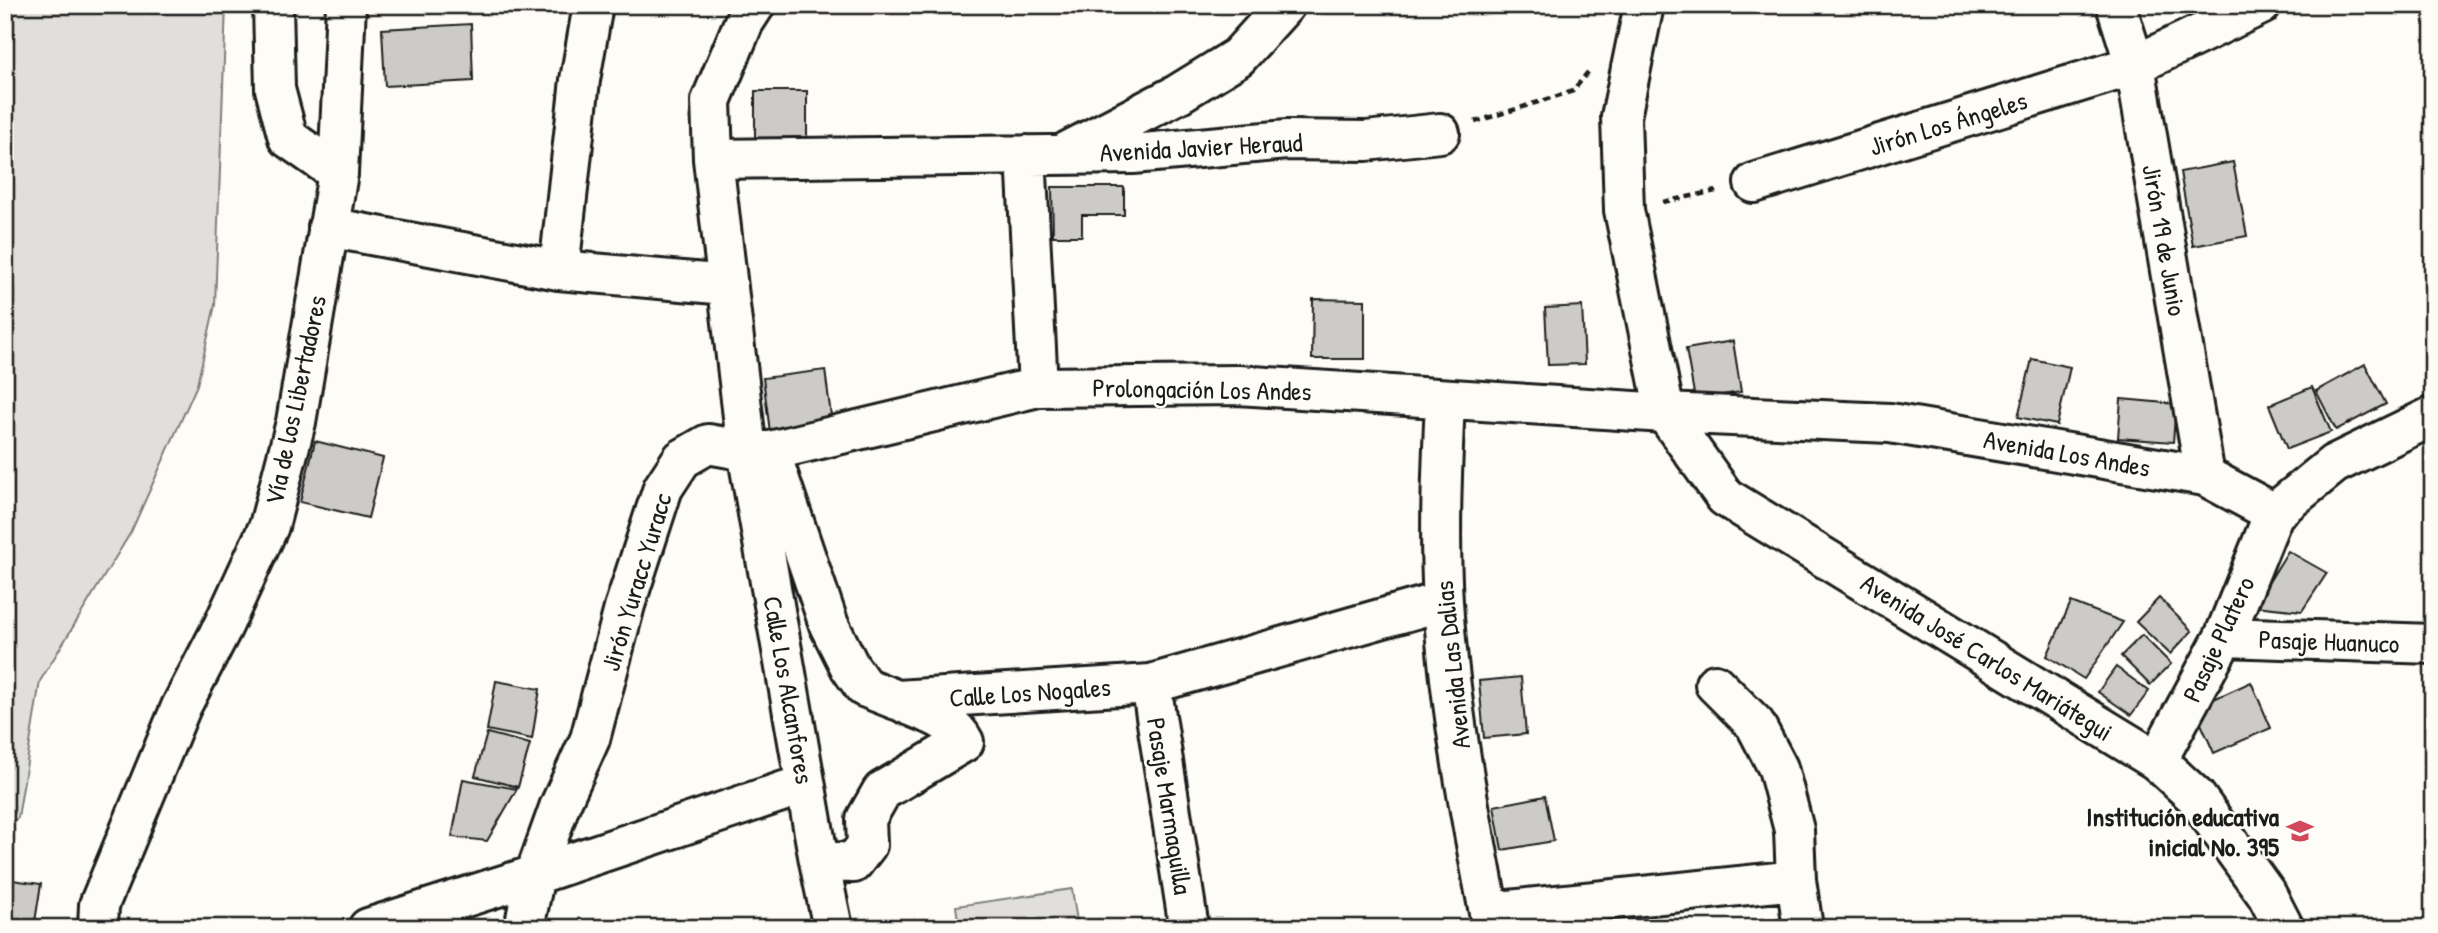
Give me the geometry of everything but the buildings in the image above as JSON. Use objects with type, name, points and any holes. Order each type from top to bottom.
[{"type":"main road","points":[[272,5],[275,89],[288,138],[338,173]]},
{"type":"main road","name":"Vía de los Libertadores","points":[[98,928],[99,905],[181,707],[223,626],[269,526],[296,422],[338,173],[346,5]]},
{"type":"main road","points":[[559,270],[580,80],[593,5]]},
{"type":"main road","points":[[1063,154],[1178,94],[1238,57],[1285,5]]},
{"type":"main road","points":[[1644,5],[1621,117],[1624,210],[1665,413]]},
{"type":"main road","name":"Jirón 19 de Junio","points":[[2116,5],[2135,65],[2205,476]]},
{"type":"main road","name":"Jirón Los Ángeles","points":[[1754,183],[2135,65],[2261,5]]},
{"type":"main road","points":[[739,11],[711,101],[713,159],[727,285],[758,451]]},
{"type":"main road","name":"Avenida Javier Heraud","points":[[713,159],[1133,154],[1287,140],[1366,141],[1440,132]]},
{"type":"main road","points":[[1026,155],[1038,387]]},
{"type":"main road","points":[[328,227],[559,270],[727,285]]},
{"type":"main road","name":"Prolongación Los Andes","points":[[758,451],[1038,387],[1238,385],[1665,413]]},
{"type":"main road","name":"Avenida Las Dalias","points":[[1445,400],[1442,484],[1443,601],[1463,780],[1491,920]]},
{"type":"main road","name":"Avenida Los Andes","points":[[1665,413],[1890,423],[2205,476],[2274,513]]},
{"type":"main road","name":"Avenida José Carlos Mariátegui","points":[[1665,413],[1725,497],[2157,761],[2196,797],[2267,895],[2284,928]]},
{"type":"main road","points":[[2274,513],[2334,464],[2433,416]]},
{"type":"main road","name":"Jirón Yuracc Yuracc","points":[[524,928],[535,875],[560,805],[590,739],[625,605],[663,488],[682,459],[708,444],[758,451]]},
{"type":"main road","name":"Calle Los Nogales","points":[[758,451],[829,625],[845,656],[864,687],[897,700],[1151,684],[1443,601]]},
{"type":"main road","name":"Calle Los Alcanfores","points":[[758,451],[806,784],[833,928]]},
{"type":"main road","name":"Pasaje Platero","points":[[2157,761],[2224,637],[2274,513]]},
{"type":"main road","name":"Pasaje Huanuco","points":[[2224,637],[2433,645]]},
{"type":"main road","name":"Pasaje Marmaquilla","points":[[1151,684],[1189,928]]},
{"type":"main road","points":[[1715,684],[1755,724],[1778,768],[1794,830],[1796,880],[1803,928]]},
{"type":"main road","points":[[819,861],[853,863],[867,845],[866,819],[882,791],[964,742],[951,724],[897,700]]},
{"type":"main road","points":[[368,928],[806,784]]},
{"type":"main road","points":[[1491,920],[1796,880]]},
{"type":"path","points":[[1440,132],[1573,91],[1590,69]]},
{"type":"path","points":[[1624,210],[1754,183]]},
{"type":"shaded area","points":[[5,5],[226,5],[215,305],[197,385],[131,532],[40,681],[18,818],[5,826]]},
{"type":"shaded area","points":[[1072,889],[1078,928],[959,928],[956,906]]},
{"type":"place","name":"Institución educativa inicial No. 395","points":[[2300,831]]}]
